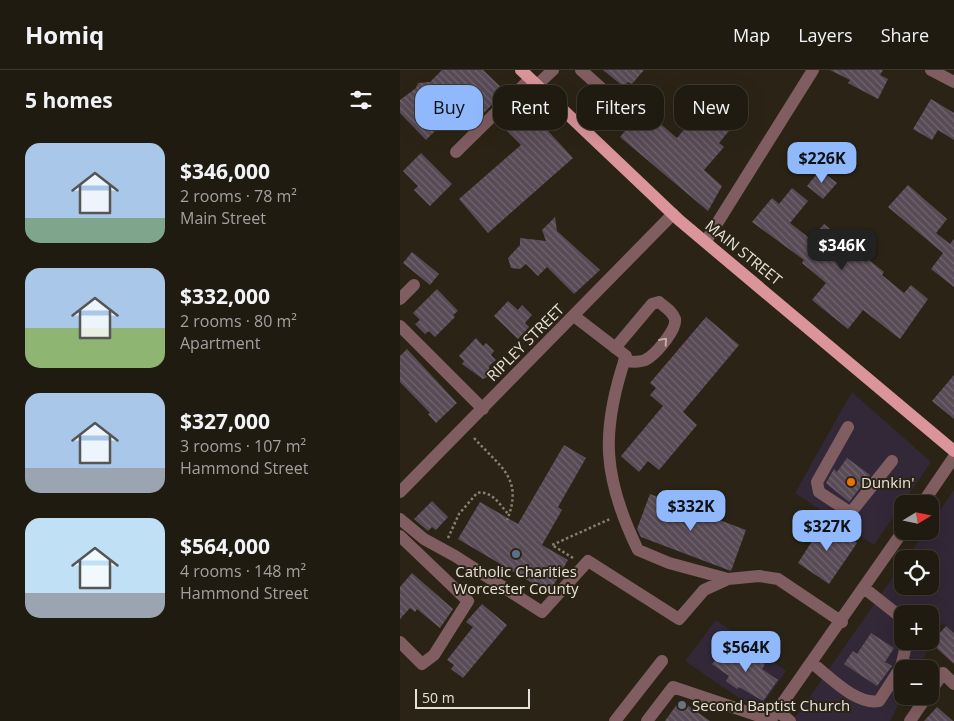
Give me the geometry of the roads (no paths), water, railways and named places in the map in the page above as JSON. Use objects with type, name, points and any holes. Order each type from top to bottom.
[{"type":"main road","name":"MAIN STREET","points":[[529,78],[673,214],[954,451]]},
{"type":"street","points":[[456,152],[529,78],[553,70]]},
{"type":"street","points":[[581,70],[598,85]]},
{"type":"street","points":[[706,241],[813,70]]},
{"type":"street","points":[[931,70],[954,82]]},
{"type":"street","name":"RIPLEY STREET","points":[[400,492],[673,214]]},
{"type":"street","points":[[400,299],[414,284]]},
{"type":"street","points":[[616,348],[652,304],[659,302],[672,312],[675,319],[675,327],[650,358],[636,362],[624,361]]},
{"type":"street","points":[[574,316],[626,356],[614,394],[608,432],[611,474],[621,514],[638,550],[669,563],[728,579]]},
{"type":"street","points":[[400,326],[483,409]]},
{"type":"street","points":[[848,427],[817,482],[819,492],[848,511],[852,511],[892,461]]},
{"type":"street","points":[[928,495],[954,457]]},
{"type":"street","points":[[400,519],[424,539],[542,612],[588,561],[679,620],[704,590],[728,579],[760,576],[778,579],[842,622]]},
{"type":"street","points":[[400,536],[468,600],[434,655],[422,664],[400,642]]},
{"type":"street","points":[[773,717],[842,622],[897,540]]},
{"type":"street","points":[[864,588],[894,612]]},
{"type":"street","points":[[812,663],[858,697],[869,702],[879,701],[901,668],[907,650]]},
{"type":"street","points":[[615,721],[662,661]]},
{"type":"street","points":[[939,679],[943,673],[954,684]]},
{"type":"street","points":[[647,721],[673,687],[790,721]]},
{"type":"street","points":[[910,721],[921,705]]},
{"type":"place","name":"Dunkin'","points":[[851,482]]},
{"type":"place","name":"Catholic Charities Worcester County","points":[[516,554]]},
{"type":"place","name":"Second Baptist Church","points":[[682,705]]}]
